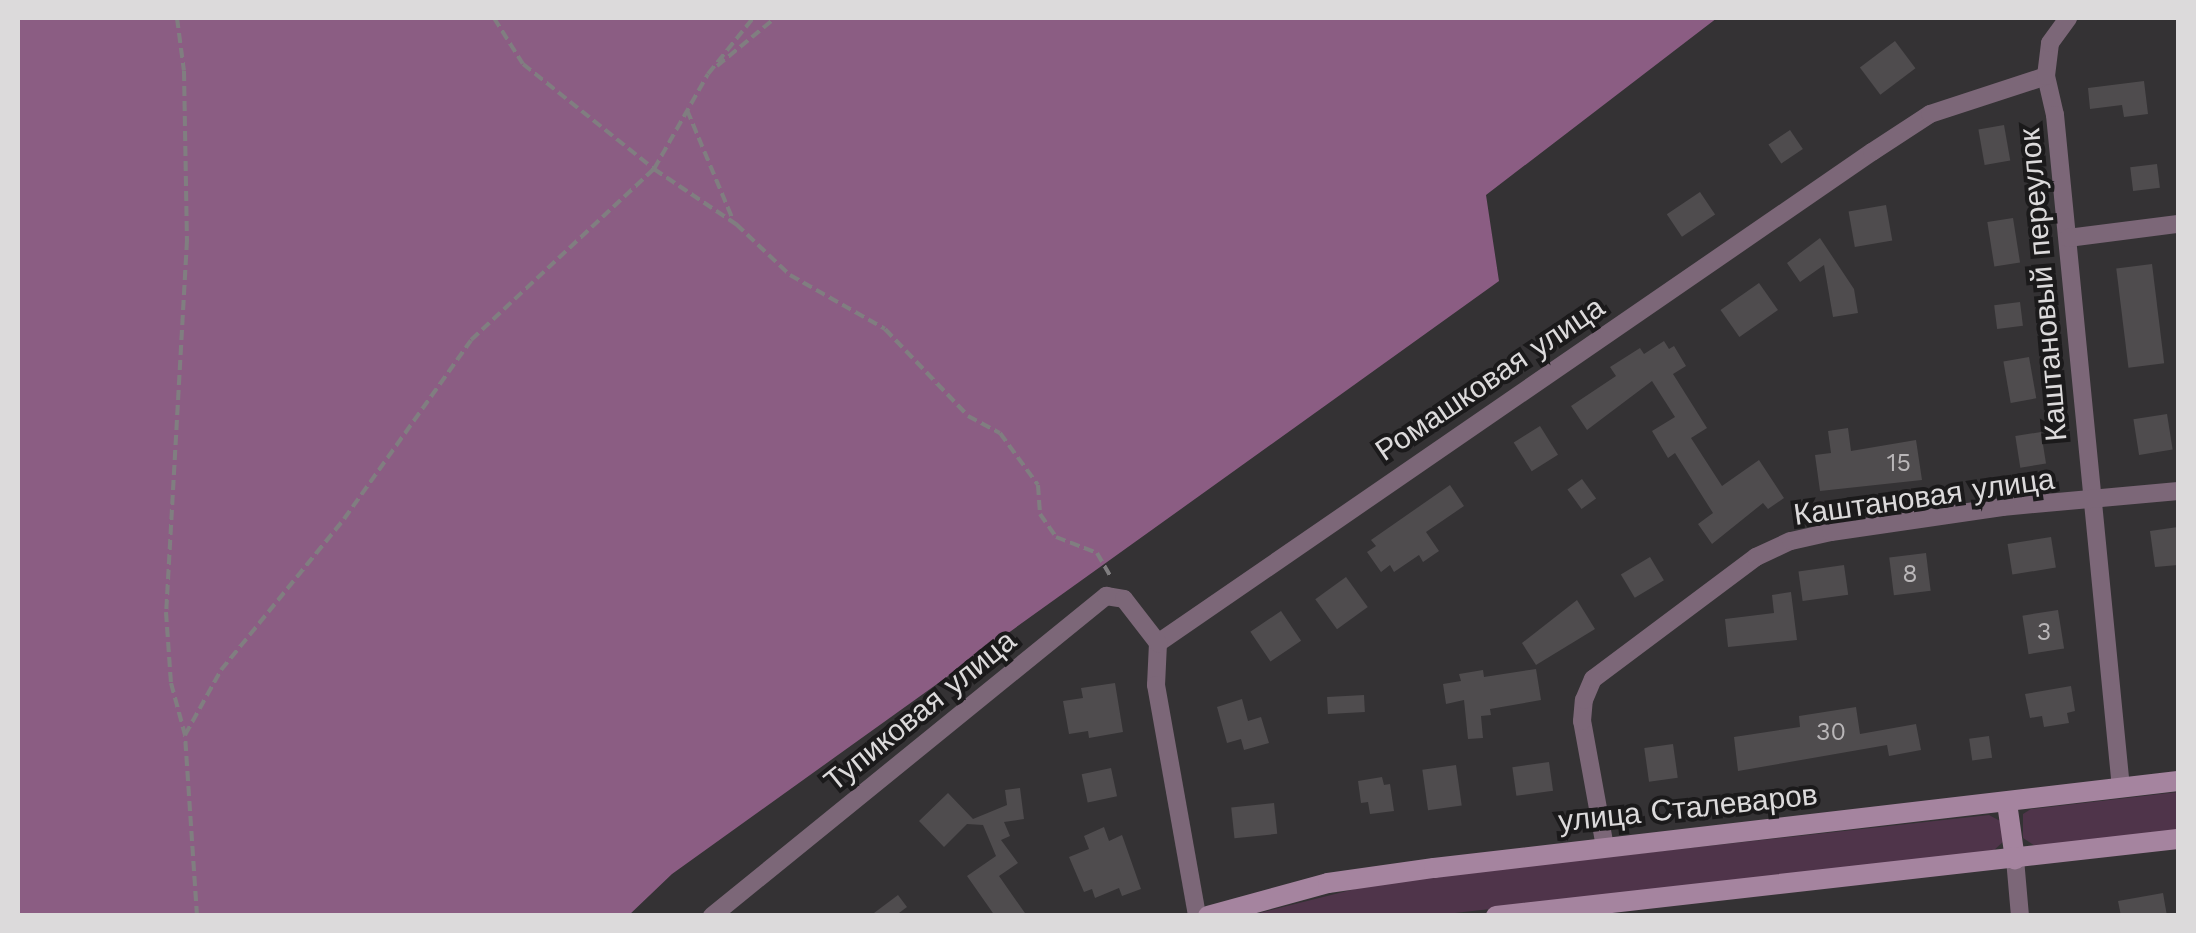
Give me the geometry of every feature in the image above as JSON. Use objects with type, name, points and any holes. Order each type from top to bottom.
[{"type":"main road","name":"улица Сталеваров","points":[[1208,916],[1328,883],[2178,781]]},
{"type":"main road","points":[[2007,803],[2015,859]]},
{"type":"main road","points":[[1496,916],[2178,839]]},
{"type":"street","points":[[2046,76],[2050,44],[2068,18]]},
{"type":"street","name":"Каштановый переулок","points":[[2046,76],[2055,115],[2068,238],[2120,788]]},
{"type":"street","name":"Ромашковая улица","points":[[1158,644],[1930,114],[2046,76]]},
{"type":"street","points":[[2068,238],[2178,224]]},
{"type":"street","name":"Каштановая улица","points":[[1606,847],[1582,721],[1584,700],[1593,680],[1756,557],[1791,540],[1831,532],[2002,507],[2091,502],[2178,491]]},
{"type":"street","name":"Тупиковая улица","points":[[712,916],[1106,596],[1124,599]]},
{"type":"street","points":[[1124,599],[1158,644],[1156,686],[1197,916]]},
{"type":"street","points":[[2015,859],[2020,916]]},
{"type":"path","points":[[177,18],[185,87],[187,240],[166,612],[172,683],[185,735],[197,916]]},
{"type":"path","points":[[494,18],[523,64],[654,169],[736,224],[790,275],[884,328],[968,416],[1000,434],[1038,485],[1040,514],[1056,537],[1097,553],[1124,599]]},
{"type":"path","points":[[185,735],[220,670],[344,519],[471,340],[654,169],[708,74],[754,18]]},
{"type":"path","points":[[708,74],[774,18]]},
{"type":"path","points":[[687,110],[736,224]]},
{"type":"shaded area","points":[[18,18],[1717,18],[1486,195],[1499,281],[672,874],[628,916],[18,915]]},
{"type":"shaded area","points":[[2178,792],[2178,830],[2035,846],[2023,838],[2023,814],[2031,809]]},
{"type":"shaded area","points":[[1989,815],[2002,822],[2005,840],[1992,852],[1437,915],[1247,916],[1359,888],[1453,874]]},
{"type":"building","points":[[1895,41],[1915,68],[1880,95],[1860,67]]},
{"type":"building","points":[[2144,81],[2148,114],[2124,117],[2122,105],[2090,109],[2088,88]]},
{"type":"building","points":[[2004,125],[2010,160],[1985,165],[1978,130]]},
{"type":"building","points":[[1790,130],[1803,149],[1781,164],[1768,145]]},
{"type":"building","points":[[2157,164],[2160,188],[2133,191],[2130,167]]},
{"type":"building","points":[[1700,192],[1715,214],[1682,237],[1667,214]]},
{"type":"building","points":[[1886,205],[1892,240],[1855,247],[1849,212]]},
{"type":"building","points":[[2013,218],[2020,262],[1994,267],[1987,222]]},
{"type":"building","points":[[1820,238],[1854,289],[1858,313],[1833,317],[1824,265],[1800,282],[1787,263]]},
{"type":"building","points":[[2152,264],[2164,363],[2128,368],[2116,268]]},
{"type":"building","points":[[1759,283],[1778,310],[1739,337],[1720,310]]},
{"type":"building","points":[[2020,302],[2023,326],[1997,329],[1994,305]]},
{"type":"building","points":[[1664,341],[1669,349],[1674,346],[1686,366],[1673,374],[1707,428],[1691,438],[1722,486],[1759,460],[1784,498],[1768,509],[1763,503],[1712,544],[1698,524],[1713,513],[1675,453],[1668,458],[1652,431],[1675,417],[1652,381],[1587,430],[1571,406],[1616,376],[1610,367],[1640,348],[1644,354]]},
{"type":"building","points":[[2029,357],[2036,398],[2011,403],[2003,362]]},
{"type":"building","points":[[2167,414],[2173,450],[2139,455],[2133,419]]},
{"type":"building","points":[[1540,426],[1558,455],[1532,471],[1514,442]]},
{"type":"building","points":[[1848,428],[1851,451],[1916,440],[1922,480],[1820,491],[1815,455],[1831,453],[1828,431]]},
{"type":"building","points":[[2041,432],[2046,464],[2020,468],[2015,436]]},
{"type":"building","points":[[1582,479],[1596,498],[1582,509],[1567,490]]},
{"type":"building","points":[[1450,485],[1464,506],[1426,532],[1439,551],[1423,562],[1419,555],[1394,572],[1390,565],[1381,572],[1367,552],[1376,546],[1371,540]]},
{"type":"building","points":[[2178,527],[2178,565],[2155,567],[2150,531]]},
{"type":"building","points":[[2051,537],[2056,568],[2012,575],[2008,544]]},
{"type":"building","points":[[1926,553],[1931,591],[1894,595],[1889,558]]},
{"type":"building","points":[[1650,557],[1664,580],[1635,598],[1621,575]]},
{"type":"building","points":[[1844,565],[1848,595],[1803,601],[1798,571]]},
{"type":"building","points":[[1346,577],[1368,607],[1337,629],[1315,599]]},
{"type":"building","points":[[1791,592],[1797,640],[1728,647],[1725,619],[1774,613],[1772,595]]},
{"type":"building","points":[[1577,600],[1595,629],[1536,665],[1522,643]]},
{"type":"building","points":[[2058,610],[2064,649],[2029,654],[2022,616]]},
{"type":"building","points":[[1281,611],[1301,641],[1270,662],[1250,632]]},
{"type":"building","points":[[1536,669],[1541,700],[1490,709],[1491,715],[1481,716],[1483,738],[1468,739],[1464,700],[1446,704],[1443,684],[1461,681],[1459,674],[1483,670],[1484,677]]},
{"type":"building","points":[[1115,683],[1123,732],[1089,738],[1088,731],[1069,734],[1063,701],[1083,698],[1081,688]]},
{"type":"building","points":[[2071,686],[2075,711],[2067,713],[2069,723],[2044,727],[2042,716],[2030,718],[2025,694]]},
{"type":"building","points":[[1364,695],[1365,712],[1328,714],[1327,697]]},
{"type":"building","points":[[1242,699],[1248,721],[1261,717],[1269,743],[1244,750],[1241,739],[1227,743],[1217,707]]},
{"type":"building","points":[[1856,707],[1860,734],[1916,724],[1921,750],[1889,756],[1887,745],[1738,771],[1734,737],[1800,727],[1799,716]]},
{"type":"building","points":[[1989,736],[1992,758],[1972,761],[1969,739]]},
{"type":"building","points":[[1673,744],[1678,778],[1649,782],[1644,748]]},
{"type":"building","points":[[1549,762],[1553,791],[1516,796],[1512,767]]},
{"type":"building","points":[[1456,765],[1462,806],[1428,810],[1422,770]]},
{"type":"building","points":[[1111,768],[1117,796],[1088,803],[1082,774]]},
{"type":"building","points":[[1382,777],[1384,785],[1390,784],[1394,811],[1370,814],[1368,802],[1361,803],[1358,781]]},
{"type":"building","points":[[1020,788],[1024,819],[1004,822],[1010,836],[1001,840],[1018,863],[999,876],[1027,916],[995,916],[967,876],[996,856],[983,825],[967,824],[944,847],[919,821],[948,793],[973,819],[1007,805],[1005,790]]},
{"type":"building","points":[[1274,803],[1277,834],[1234,838],[1231,807]]},
{"type":"building","points":[[1104,827],[1109,841],[1122,835],[1141,889],[1122,896],[1119,888],[1095,898],[1092,889],[1084,892],[1069,857],[1089,849],[1084,836]]},
{"type":"building","points":[[2163,893],[2167,916],[2121,916],[2118,901]]},
{"type":"building","points":[[898,895],[907,907],[895,916],[870,916]]}]
